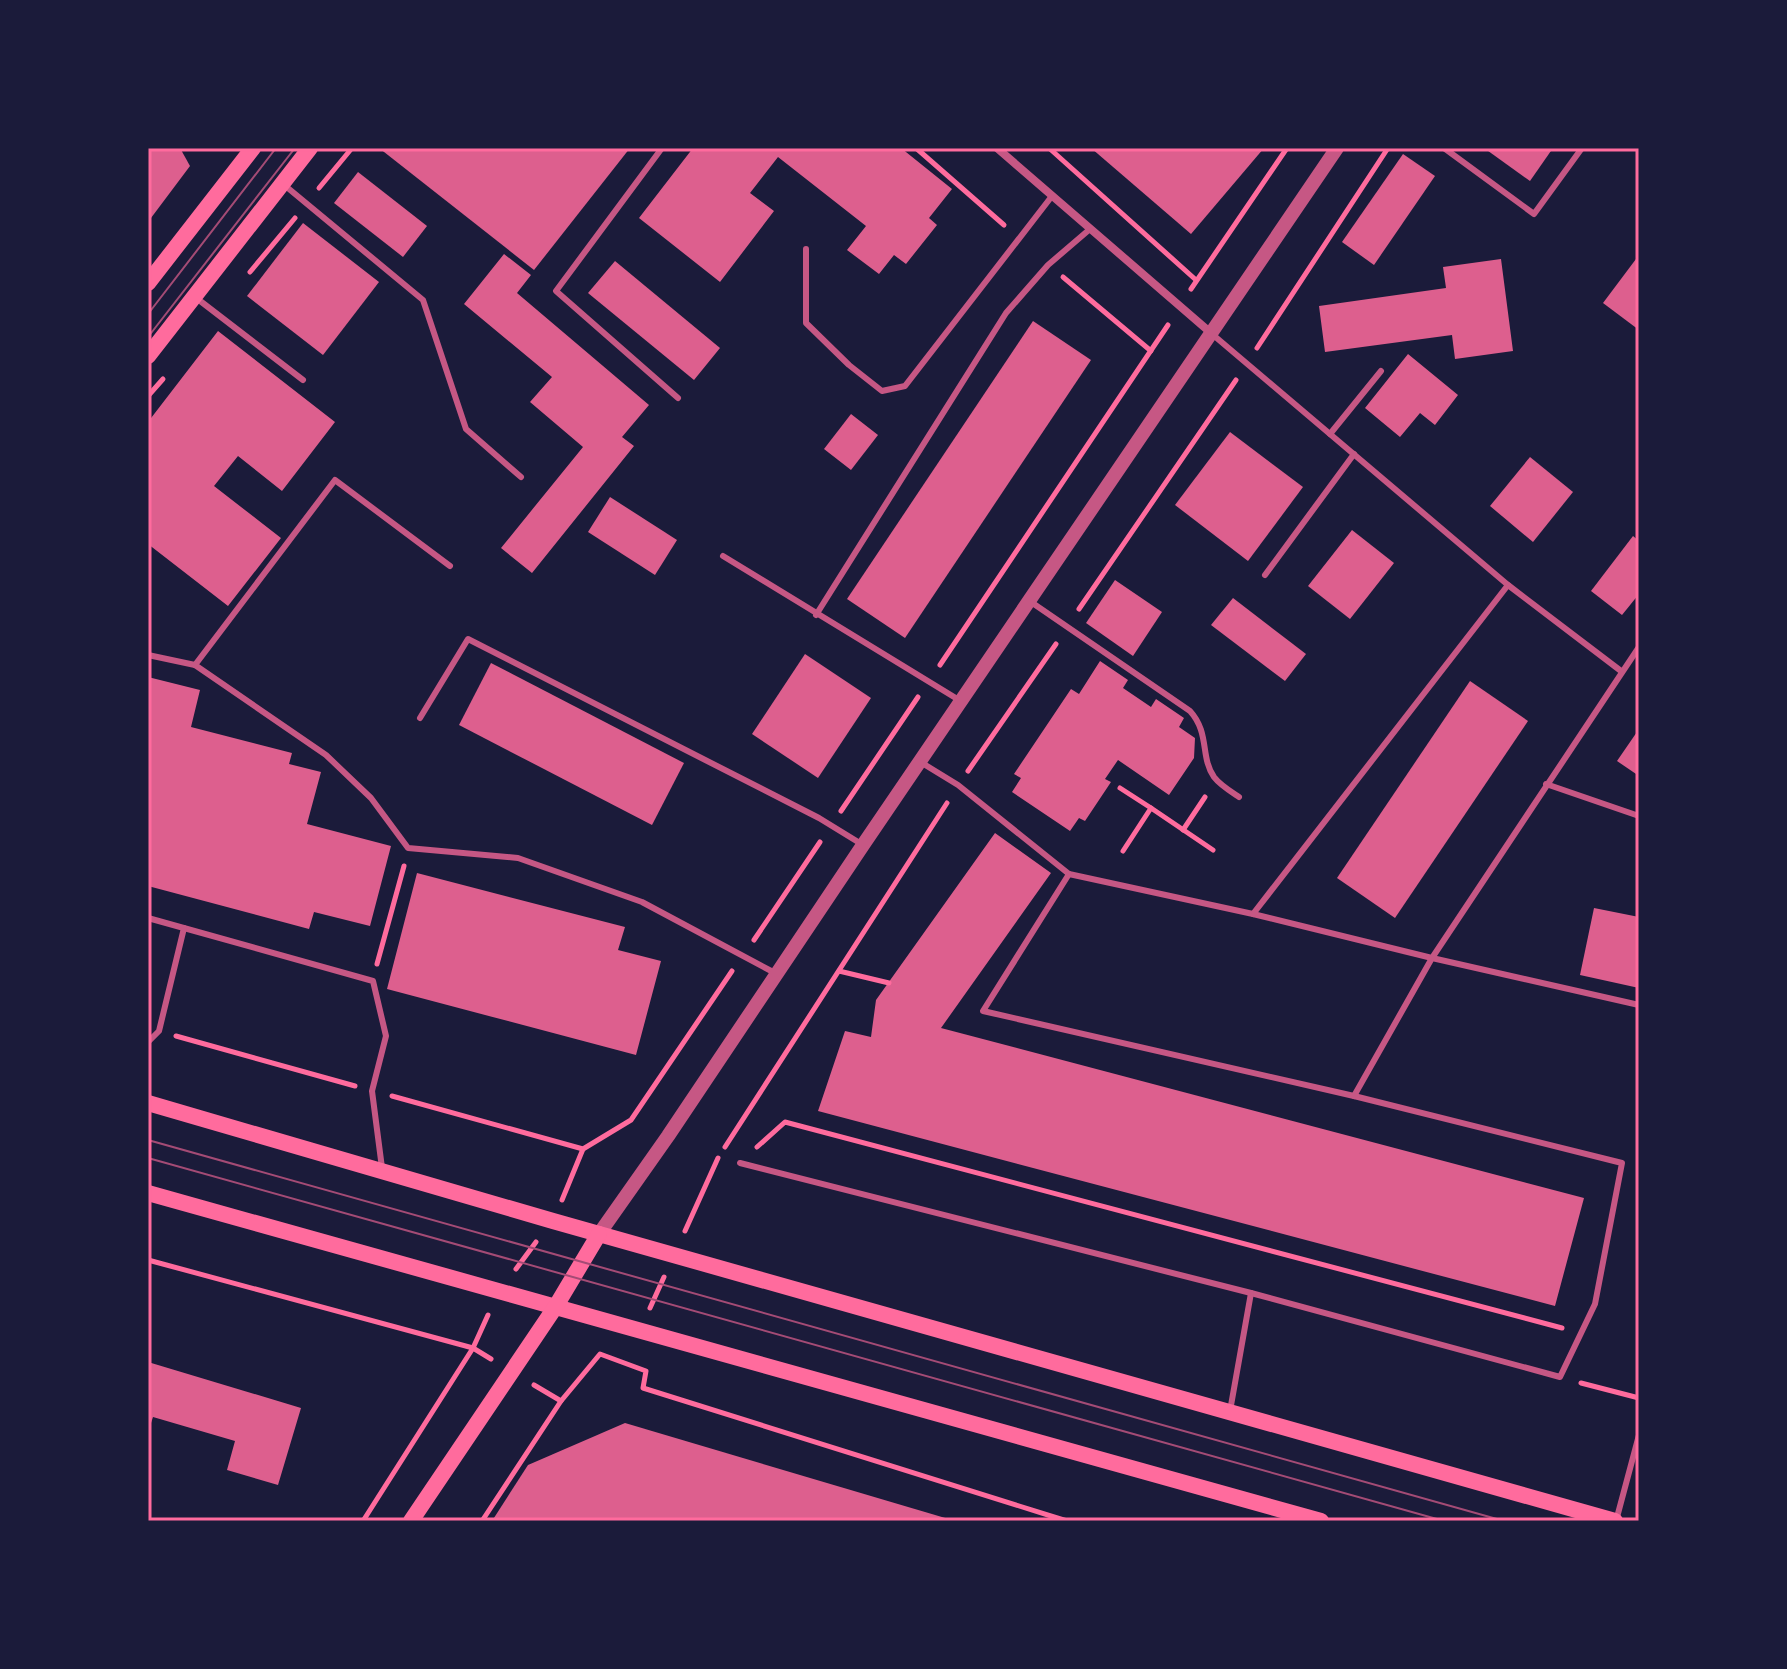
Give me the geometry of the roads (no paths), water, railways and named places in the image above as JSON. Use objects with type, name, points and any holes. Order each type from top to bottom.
[{"type":"main road","points":[[148,283],[253,148]]},
{"type":"main road","points":[[148,356],[310,148]]},
{"type":"main road","points":[[148,1103],[553,1221],[1615,1521]]},
{"type":"main road","points":[[148,1193],[1318,1521]]},
{"type":"main road","points":[[411,1521],[556,1306],[599,1234]]},
{"type":"street","points":[[997,148],[1212,334]]},
{"type":"street","points":[[599,1234],[1337,148]]},
{"type":"lane","points":[[662,148],[556,291],[678,398]]},
{"type":"lane","points":[[1444,148],[1534,214],[1582,148]]},
{"type":"lane","points":[[283,184],[423,300],[466,429],[521,477]]},
{"type":"lane","points":[[806,249],[806,323],[849,365],[882,391],[905,386],[1052,196]]},
{"type":"lane","points":[[816,615],[1006,313],[1048,265],[1090,229]]},
{"type":"lane","points":[[195,296],[303,380]]},
{"type":"lane","points":[[1212,334],[1508,585],[1621,671]]},
{"type":"lane","points":[[1330,434],[1381,371]]},
{"type":"lane","points":[[1265,575],[1354,454]]},
{"type":"lane","points":[[195,665],[335,480],[450,566]]},
{"type":"lane","points":[[723,556],[961,702]]},
{"type":"lane","points":[[1253,914],[1508,585]]},
{"type":"lane","points":[[1030,602],[1190,711],[1201,727],[1209,767],[1216,780],[1239,797]]},
{"type":"lane","points":[[420,718],[468,639],[831,825],[863,845]]},
{"type":"lane","points":[[1354,1096],[1432,958],[1639,647]]},
{"type":"lane","points":[[148,655],[195,665],[326,755],[371,798],[408,848],[518,858],[642,902],[777,975]]},
{"type":"lane","points":[[921,762],[958,785],[1069,874],[1639,1005]]},
{"type":"lane","points":[[1546,784],[1639,816]]},
{"type":"lane","points":[[740,1163],[1251,1293],[1560,1377],[1595,1304],[1622,1163],[1354,1096],[983,1011],[1069,874]]},
{"type":"lane","points":[[148,918],[373,981],[386,1036],[372,1091],[382,1171]]},
{"type":"lane","points":[[148,1042],[159,1031],[184,928]]},
{"type":"lane","points":[[1230,1411],[1251,1293]]},
{"type":"lane","points":[[1615,1521],[1639,1435]]},
{"type":"tram line","points":[[148,314],[276,148]]},
{"type":"tram line","points":[[148,337],[295,148]]},
{"type":"tram line","points":[[148,1140],[1504,1521]]},
{"type":"tram line","points":[[148,1158],[1444,1521]]}]
